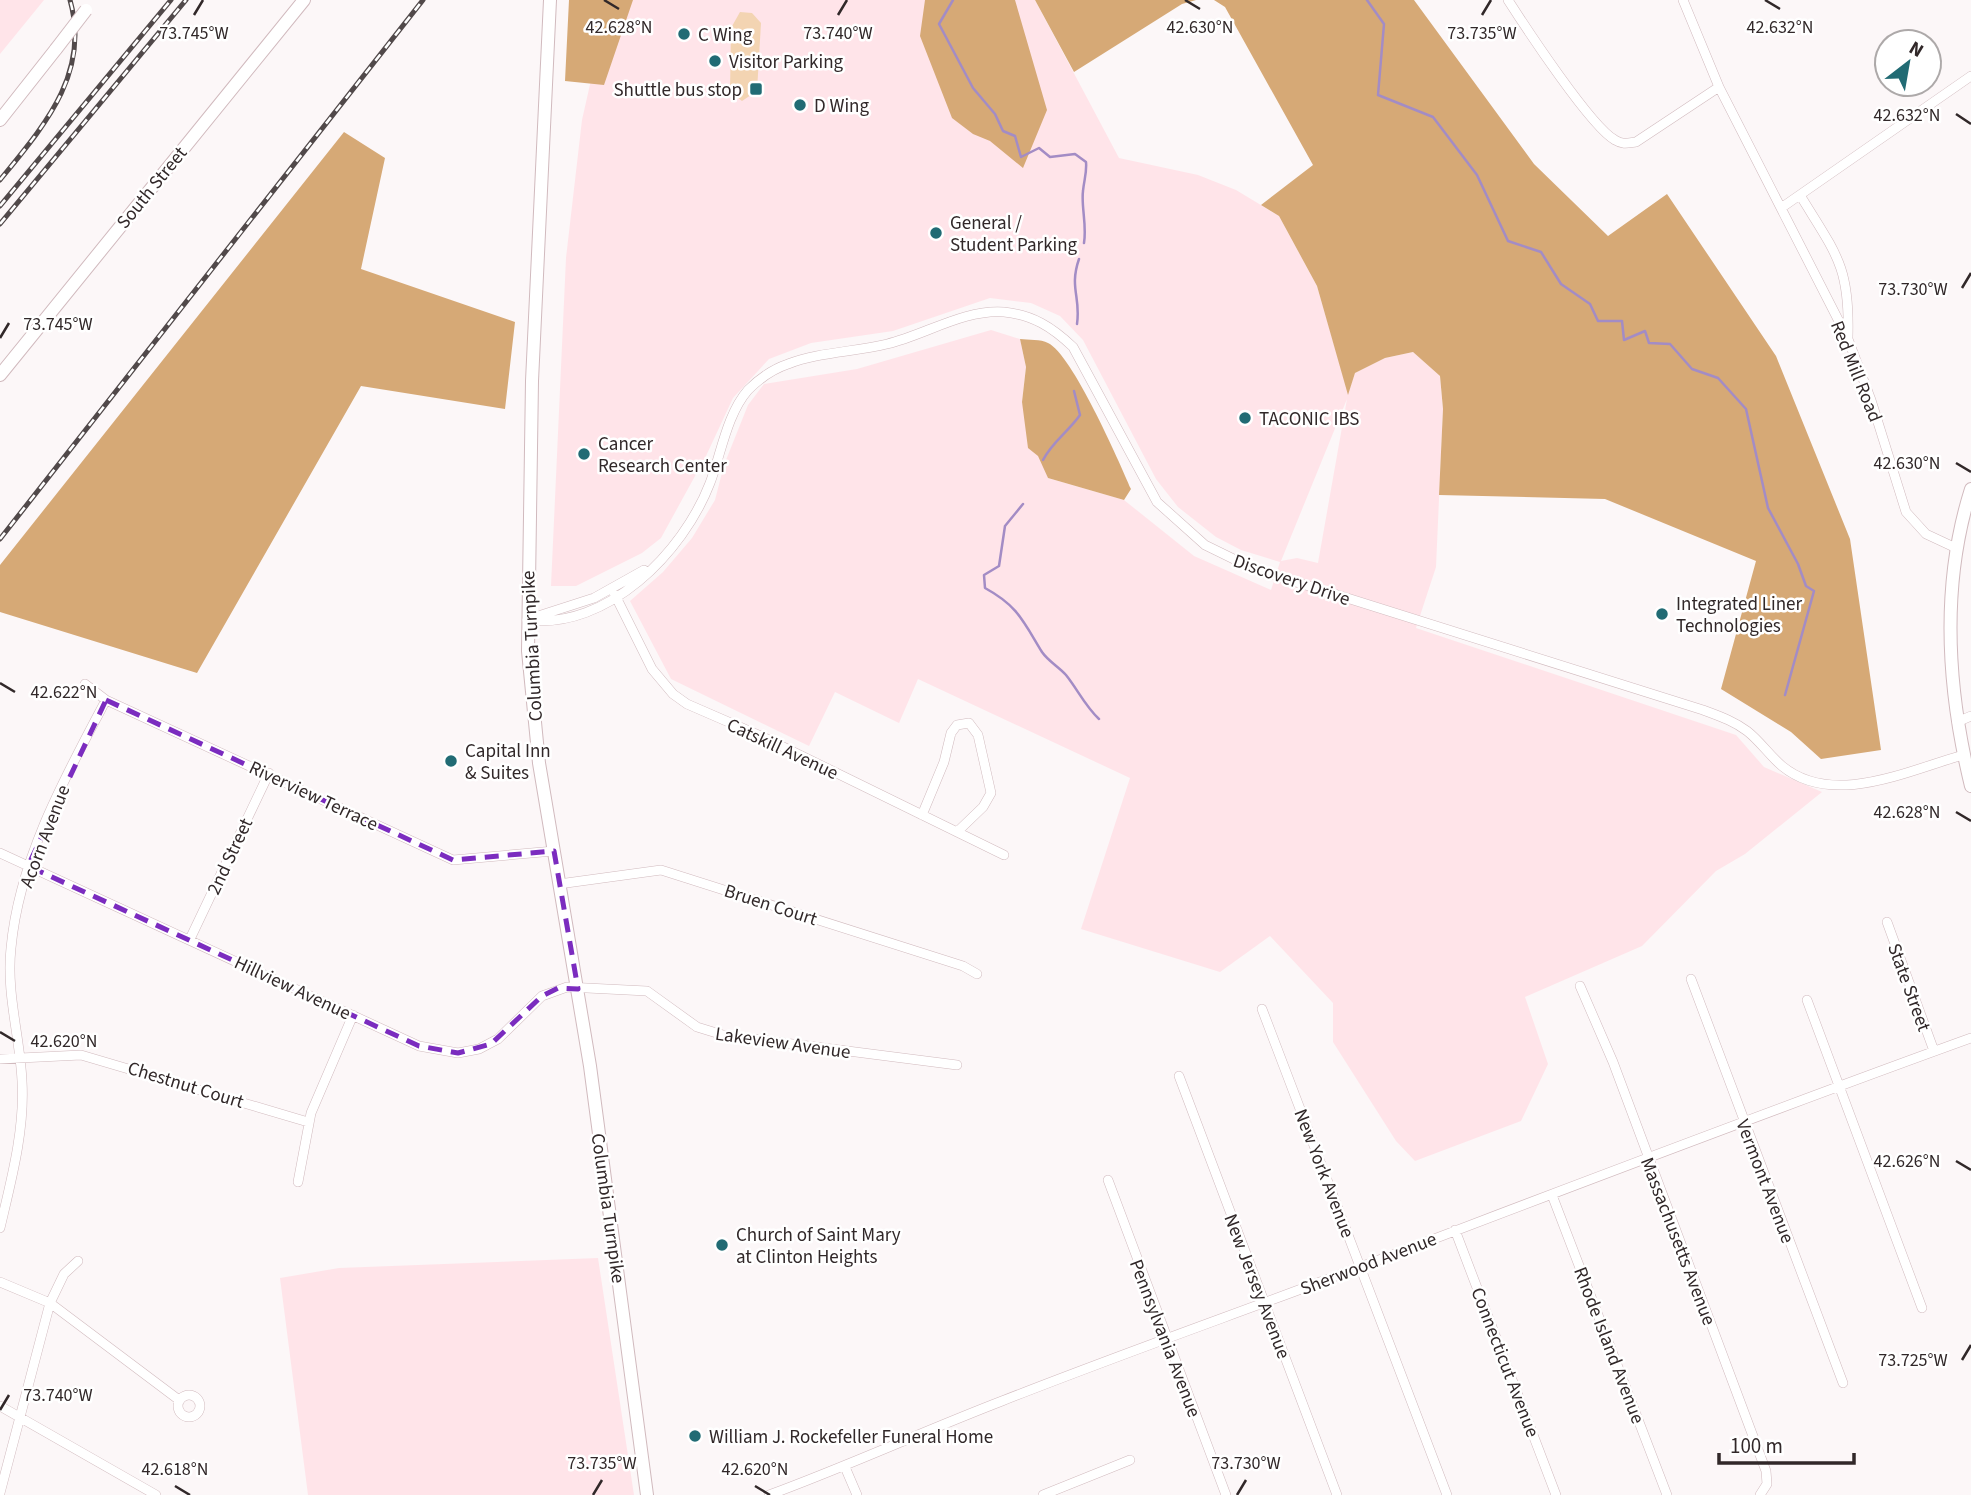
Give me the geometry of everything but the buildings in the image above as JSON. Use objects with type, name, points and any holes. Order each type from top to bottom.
[{"type":"main road","name":"South Street","points":[[0,375],[304,0]]},
{"type":"main road","name":"Columbia Turnpike","points":[[550,0],[532,394],[527,620],[537,743],[578,989],[647,1495]]},
{"type":"main road","points":[[0,120],[90,5]]},
{"type":"main road","points":[[1971,489],[1956,548],[1949,639],[1957,722],[1971,786]]},
{"type":"street","points":[[1508,0],[1589,114],[1612,139],[1623,144],[1636,142],[1718,87]]},
{"type":"street","name":"Red Mill Road","points":[[1683,0],[1718,87],[1848,339],[1874,408],[1906,512],[1926,534],[1956,548]]},
{"type":"street","points":[[1782,208],[1971,76]]},
{"type":"street","points":[[1800,195],[1843,269],[1850,307],[1848,339]]},
{"type":"street","name":"Discovery Drive","points":[[527,620],[550,623],[573,618],[617,600],[653,565],[690,524],[705,496],[740,402],[760,379],[787,364],[884,345],[986,312],[1027,315],[1054,329],[1073,347],[1129,456],[1157,502],[1205,545],[1252,568],[1735,722],[1782,766],[1816,782],[1834,785],[1863,784],[1963,755]]},
{"type":"street","name":"Discovery Drive","points":[[527,620],[578,605],[653,565]]},
{"type":"street","name":"Catskill Avenue","points":[[612,589],[652,669],[680,699],[1004,855]]},
{"type":"street","name":"Riverview Terrace","points":[[86,684],[106,700],[453,860],[554,850]]},
{"type":"street","name":"Acorn Avenue","points":[[0,1228],[22,1114],[21,1057],[10,979],[10,948],[28,866],[65,779],[106,700]]},
{"type":"street","points":[[1957,722],[1971,716]]},
{"type":"street","points":[[922,815],[944,762],[951,733],[957,725],[969,723],[978,735],[991,793],[983,807],[957,832]]},
{"type":"street","name":"2nd Street","points":[[190,939],[269,773]]},
{"type":"street","name":"Hillview Avenue","points":[[0,853],[419,1046],[466,1052],[491,1044],[542,996],[558,988],[578,989]]},
{"type":"street","name":"Bruen Court","points":[[559,884],[631,871],[661,870],[963,966],[976,974]]},
{"type":"street","name":"State Street","points":[[1887,922],[1934,1051]]},
{"type":"street","name":"Vermont Avenue","points":[[1691,979],[1843,1383]]},
{"type":"street","name":"Massachusetts Avenue","points":[[1580,986],[1766,1471],[1767,1484],[1760,1495]]},
{"type":"street","name":"Lakeview Avenue","points":[[578,989],[592,987],[647,991],[697,1027],[723,1035],[957,1065]]},
{"type":"street","points":[[1807,1000],[1922,1308]]},
{"type":"street","name":"New York Avenue","points":[[1262,1009],[1447,1495]]},
{"type":"street","points":[[298,1182],[308,1122],[353,1015]]},
{"type":"street","name":"Sherwood Avenue","points":[[769,1495],[845,1467],[1000,1402],[1647,1157],[1744,1124],[1971,1038]]},
{"type":"street","name":"Chestnut Court","points":[[0,1059],[81,1055],[117,1063],[308,1122]]},
{"type":"street","name":"New Jersey Avenue","points":[[1179,1076],[1337,1495]]},
{"type":"street","name":"Pennsylvania Avenue","points":[[1108,1180],[1226,1495]]},
{"type":"street","name":"Rhode Island Avenue","points":[[1552,1195],[1667,1495]]},
{"type":"street","name":"Connecticut Avenue","points":[[1455,1230],[1556,1495]]},
{"type":"street","points":[[9,1495],[0,1491],[50,1303],[64,1274],[78,1261]]},
{"type":"street","points":[[0,1282],[50,1303],[179,1400]]},
{"type":"street","points":[[0,1406],[156,1495]]},
{"type":"street","points":[[1043,1495],[1130,1460]]},
{"type":"street","points":[[845,1467],[857,1495]]},
{"type":"highlighted area","points":[[106,700],[453,860],[554,851],[578,989],[558,988],[542,996],[491,1044],[458,1053],[419,1046],[28,866]]},
{"type":"shaded area","points":[[0,0],[44,0],[0,54]]},
{"type":"shaded area","points":[[569,0],[633,0],[604,85],[565,81]]},
{"type":"shaded area","points":[[609,0],[1035,0],[1119,158],[1198,175],[1236,190],[1279,216],[1317,286],[1348,393],[1355,373],[1385,358],[1413,352],[1440,376],[1443,409],[1436,567],[1416,628],[1736,735],[1764,767],[1822,792],[1745,854],[1716,871],[1642,946],[1525,997],[1548,1064],[1521,1121],[1415,1161],[1396,1141],[1333,1042],[1333,1003],[1270,936],[1220,972],[1081,929],[1130,778],[918,679],[899,723],[835,692],[809,746],[671,679],[630,601],[663,572],[692,538],[715,500],[724,465],[748,405],[764,384],[857,369],[991,330],[1020,339],[1026,367],[1022,402],[1048,478],[1124,500],[1194,556],[1271,590],[1280,562],[1241,550],[1216,537],[1178,507],[1156,479],[1083,340],[1060,316],[1031,303],[990,298],[893,331],[811,343],[769,359],[733,398],[706,456],[661,538],[642,553],[576,586],[551,586],[566,258],[582,120]],"holes":[[[1347,399],[1318,563],[1297,558],[1281,561]]]},
{"type":"shaded area","points":[[925,0],[1015,0],[1047,110],[1023,168],[990,141],[973,134],[952,118],[920,36]]},
{"type":"shaded area","points":[[1035,0],[1196,0],[1182,4],[1074,72]]},
{"type":"shaded area","points":[[1214,0],[1414,0],[1534,164],[1608,236],[1667,194],[1776,356],[1850,539],[1881,750],[1821,759],[1791,732],[1721,689],[1756,561],[1605,499],[1439,495],[1443,409],[1440,376],[1413,352],[1385,358],[1355,373],[1348,395],[1317,286],[1279,216],[1261,205],[1313,165],[1225,7]]},
{"type":"shaded area","points":[[740,12],[752,13],[761,23],[757,91],[742,101],[730,92],[731,28]]},
{"type":"shaded area","points":[[344,132],[385,158],[361,269],[515,322],[505,409],[361,386],[197,673],[0,612],[0,565]]},
{"type":"shaded area","points":[[1020,339],[1048,343],[1058,351],[1082,387],[1131,489],[1124,500],[1048,478],[1038,456],[1028,448],[1022,402],[1026,367]]},
{"type":"shaded area","points":[[598,1258],[634,1495],[308,1495],[280,1278],[339,1268]]},
{"type":"waterway","points":[[953,0],[939,24],[973,88],[995,114],[1003,131],[1015,136],[1021,157],[1039,148],[1050,157],[1075,154],[1086,162],[1083,197],[1084,243]]},
{"type":"waterway","points":[[1367,0],[1384,24],[1378,95],[1433,117],[1477,175],[1508,241],[1541,252],[1561,284],[1590,304],[1598,321],[1622,321],[1624,340],[1645,331],[1649,343],[1670,344],[1692,369],[1718,378],[1746,409],[1768,508],[1798,564],[1806,586],[1814,591],[1785,695]]},
{"type":"waterway","points":[[1077,324],[1075,278],[1079,259]]},
{"type":"waterway","points":[[1043,460],[1080,415],[1074,391]]},
{"type":"waterway","points":[[1023,504],[1005,526],[999,566],[984,575],[985,588],[1013,608],[1044,655],[1066,675],[1099,719]]},
{"type":"railway","points":[[0,180],[47,119],[68,75],[74,52],[75,27],[70,0]]},
{"type":"railway","points":[[0,206],[171,0]]},
{"type":"railway","points":[[0,224],[186,0]]},
{"type":"railway","points":[[0,539],[423,0]]},
{"type":"place","name":"C Wing","points":[[684,34]]},
{"type":"place","name":"Visitor Parking","points":[[715,61]]},
{"type":"place","name":"Shuttle bus stop","points":[[756,89]]},
{"type":"place","name":"D Wing","points":[[800,105]]},
{"type":"place","name":"General / Student Parking","points":[[936,233]]},
{"type":"place","name":"TACONIC IBS","points":[[1245,418]]},
{"type":"place","name":"Cancer Research Center","points":[[584,454]]},
{"type":"place","name":"Integrated Liner Technologies","points":[[1662,614]]},
{"type":"place","name":"Capital Inn & Suites","points":[[451,761]]},
{"type":"place","name":"Church of Saint Mary at Clinton Heights","points":[[722,1245]]},
{"type":"place","name":"William J. Rockefeller Funeral Home","points":[[695,1436]]}]
